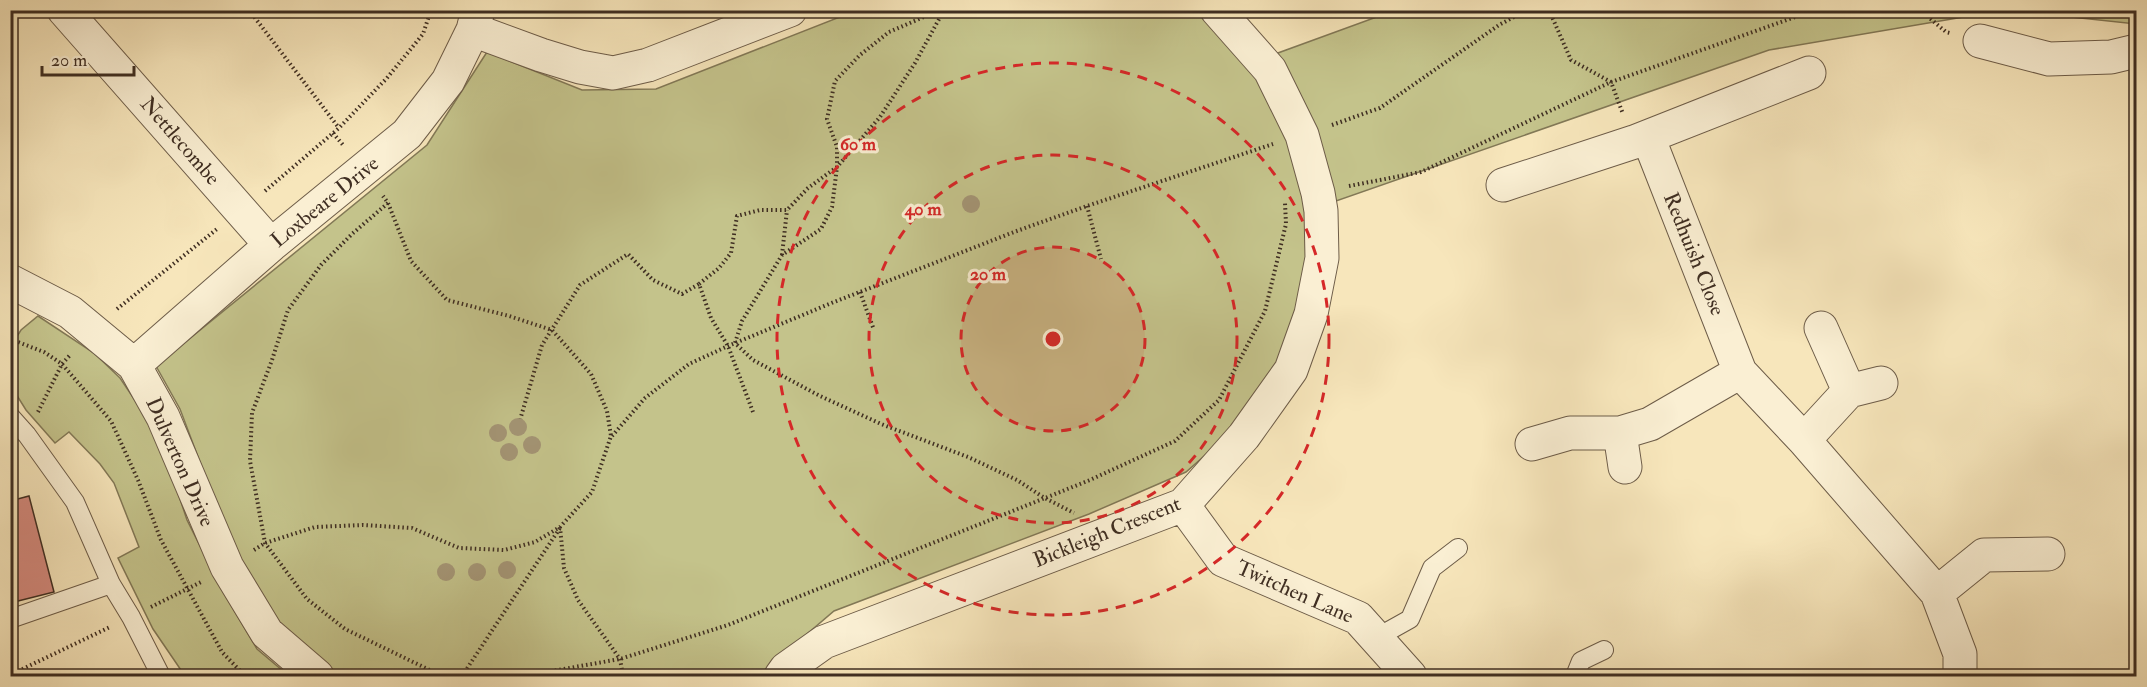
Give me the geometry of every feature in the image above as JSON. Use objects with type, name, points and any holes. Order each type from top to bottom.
[{"type":"street","name":"Nettlecombe","points":[[64,10],[271,245]]},
{"type":"street","points":[[476,20],[551,58],[580,67],[612,73],[648,65],[790,10]]},
{"type":"street","name":"Bickleigh Crescent","points":[[781,676],[786,669],[824,642],[1183,505],[1244,436],[1291,370],[1311,314],[1322,258],[1321,211],[1318,193],[1302,135],[1270,70],[1217,10]]},
{"type":"street","name":"Loxbeare Drive","points":[[134,365],[271,245],[366,170],[407,134],[448,81],[476,20]]},
{"type":"street","points":[[1980,41],[2049,58],[2111,57],[2136,51]]},
{"type":"street","points":[[1503,185],[1641,140],[1809,73]]},
{"type":"street","name":"Redhuish Close","points":[[1641,140],[1740,372],[1804,440],[1937,593],[1960,654],[1960,676]]},
{"type":"street","name":"Dulverton Drive","points":[[10,281],[70,312],[134,365],[163,417],[227,567],[267,633],[317,676]]},
{"type":"street","points":[[1821,328],[1849,391]]},
{"type":"street","points":[[1532,444],[1570,433],[1620,433],[1650,424],[1740,372]]},
{"type":"street","points":[[1804,440],[1849,391],[1881,383]]},
{"type":"street","points":[[1620,433],[1625,467]]},
{"type":"street","name":"Twitchen Lane","points":[[1183,505],[1223,560],[1358,618],[1410,676]]},
{"type":"street","points":[[1937,593],[1984,555],[2048,554]]},
{"type":"lane","points":[[10,416],[27,435],[75,502],[111,584],[131,617],[161,676]]},
{"type":"lane","points":[[1376,638],[1410,619],[1432,568],[1458,548]]},
{"type":"lane","points":[[10,619],[111,584]]},
{"type":"lane","points":[[1575,676],[1581,662],[1604,650]]},
{"type":"path","points":[[249,10],[339,128]]},
{"type":"path","points":[[735,343],[742,321],[782,255],[787,210],[808,188],[837,167],[880,117],[915,63],[942,10]]},
{"type":"path","points":[[782,255],[821,229],[832,207],[837,147],[827,119],[835,81],[860,55],[890,32],[942,10]]},
{"type":"path","points":[[462,676],[560,527],[592,492],[611,436],[645,398],[689,364],[860,292],[1086,206],[1380,108],[1499,25],[1527,10]]},
{"type":"path","points":[[1549,10],[1571,60],[1611,82],[1641,140]]},
{"type":"path","points":[[524,676],[620,659],[728,625],[1090,480],[1175,441],[1219,400],[1265,311],[1286,224],[1285,206],[1288,189],[1318,193],[1421,172],[1611,82],[1815,10]]},
{"type":"path","points":[[2054,10],[2066,10]]},
{"type":"path","points":[[333,133],[366,170],[388,203],[411,261],[447,300],[552,330],[591,374],[607,411],[611,436]]},
{"type":"path","points":[[388,203],[321,265],[288,310],[252,413],[249,461],[265,543],[308,599],[345,629],[442,676]]},
{"type":"path","points":[[1086,206],[1101,259]]},
{"type":"path","points":[[520,420],[542,345],[580,285],[628,254],[653,280],[682,294],[719,268],[731,253],[737,216],[760,210],[787,210]]},
{"type":"path","points":[[699,284],[711,318],[728,346],[753,412]]},
{"type":"path","points":[[860,292],[874,330]]},
{"type":"path","points":[[10,339],[44,352],[62,364],[111,421],[162,540],[187,589],[222,652],[245,676]]},
{"type":"path","points":[[735,343],[753,360],[820,396],[881,424],[968,457],[1017,480],[1043,498],[1112,532]]},
{"type":"path","points":[[10,675],[187,589],[265,543],[315,527],[363,525],[412,528],[459,548],[504,550],[535,542],[560,527]]},
{"type":"path","points":[[560,527],[564,568],[578,600],[620,659],[623,676]]},
{"type":"shaded area","points":[[855,11],[1207,11],[1256,61],[1393,11],[2136,11],[2136,24],[2043,14],[1993,12],[1769,50],[1310,210],[1309,265],[1281,364],[1236,428],[1186,472],[1089,514],[834,611],[793,646],[771,676],[341,676],[277,625],[235,555],[180,409],[156,366],[427,145],[487,52],[582,90],[656,89]]},
{"type":"shaded area","points":[[38,316],[94,353],[120,378],[159,436],[187,520],[221,588],[257,649],[289,676],[185,676],[153,629],[118,558],[139,547],[114,483],[100,464],[69,432],[55,443],[26,410],[11,386],[11,346],[21,330]]},
{"type":"building","points":[[29,496],[54,592],[10,603],[10,501]]}]
